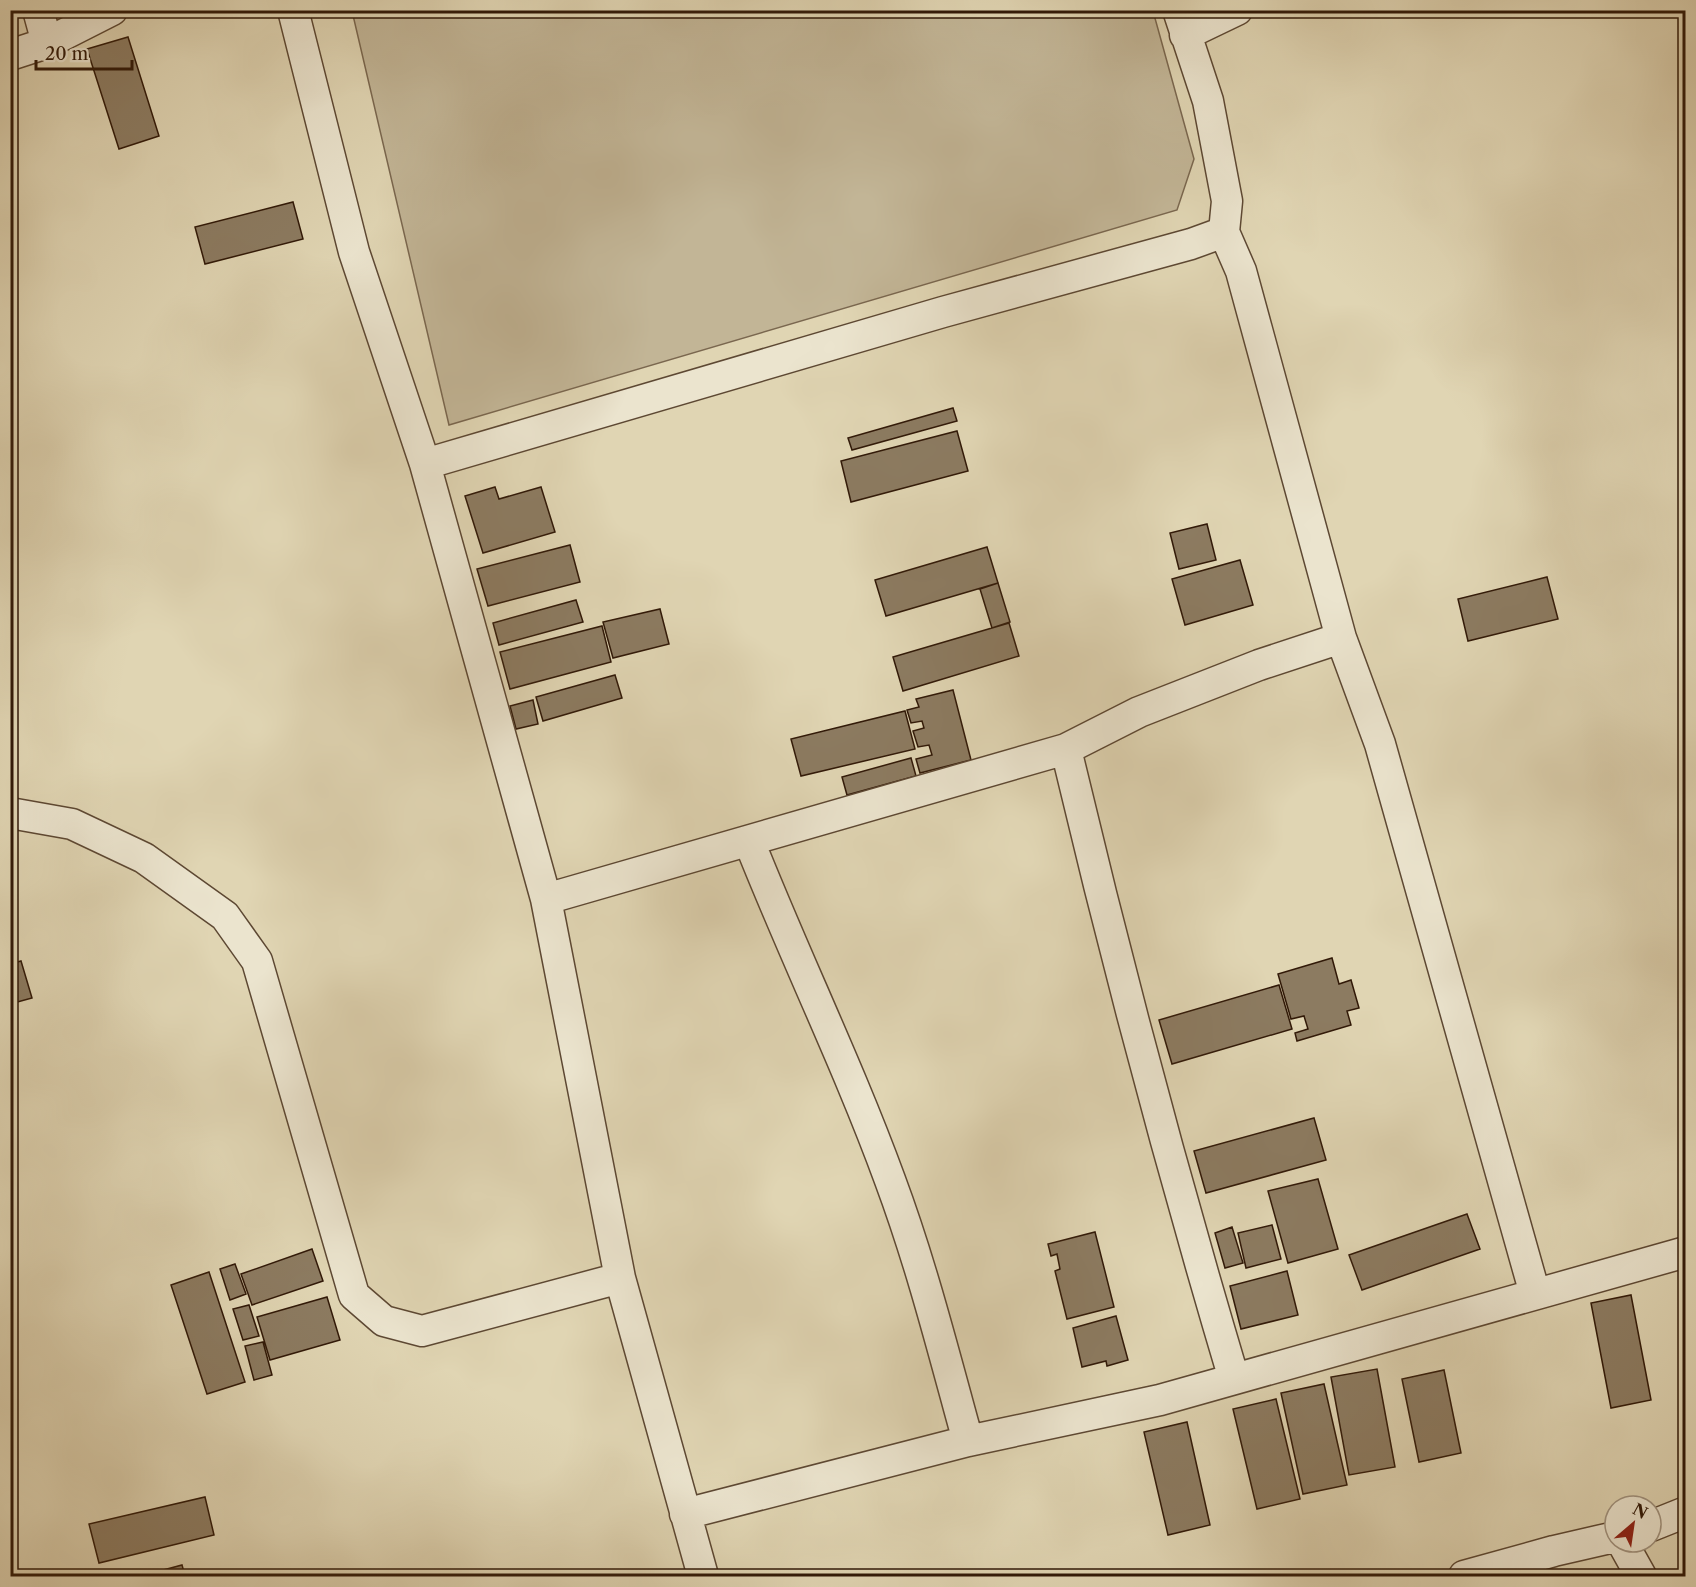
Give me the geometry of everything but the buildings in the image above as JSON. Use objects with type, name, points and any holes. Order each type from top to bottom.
[{"type":"street","points":[[38,10],[47,43]]},
{"type":"street","points":[[10,55],[47,43],[112,10]]},
{"type":"street","points":[[293,10],[354,252],[424,464],[546,899],[620,1278],[703,1576]]},
{"type":"street","points":[[1238,10],[1182,23],[1208,102],[1222,171],[1227,201],[1224,232],[1240,271],[1341,638],[1380,744],[1536,1294]]},
{"type":"street","points":[[424,464],[943,312],[1191,244],[1224,232]]},
{"type":"street","points":[[546,899],[1066,749],[1138,712],[1259,665],[1341,638]]},
{"type":"street","points":[[1066,749],[1113,948],[1179,1196],[1234,1379]]},
{"type":"street","points":[[10,813],[72,824],[134,853],[225,915],[257,961],[354,1295],[384,1321],[422,1331],[620,1278]]},
{"type":"street","points":[[749,841],[780,919],[836,1043],[891,1181],[925,1285],[968,1441]]},
{"type":"street","points":[[685,1514],[968,1441],[1160,1400],[1686,1252]]},
{"type":"street","points":[[1663,1521],[1686,1512]]},
{"type":"street","points":[[1464,1576],[1603,1540]]},
{"type":"street","points":[[1629,1554],[1641,1576]]},
{"type":"shaded area","points":[[352,11],[1153,11],[1194,159],[1177,210],[449,425]]}]
